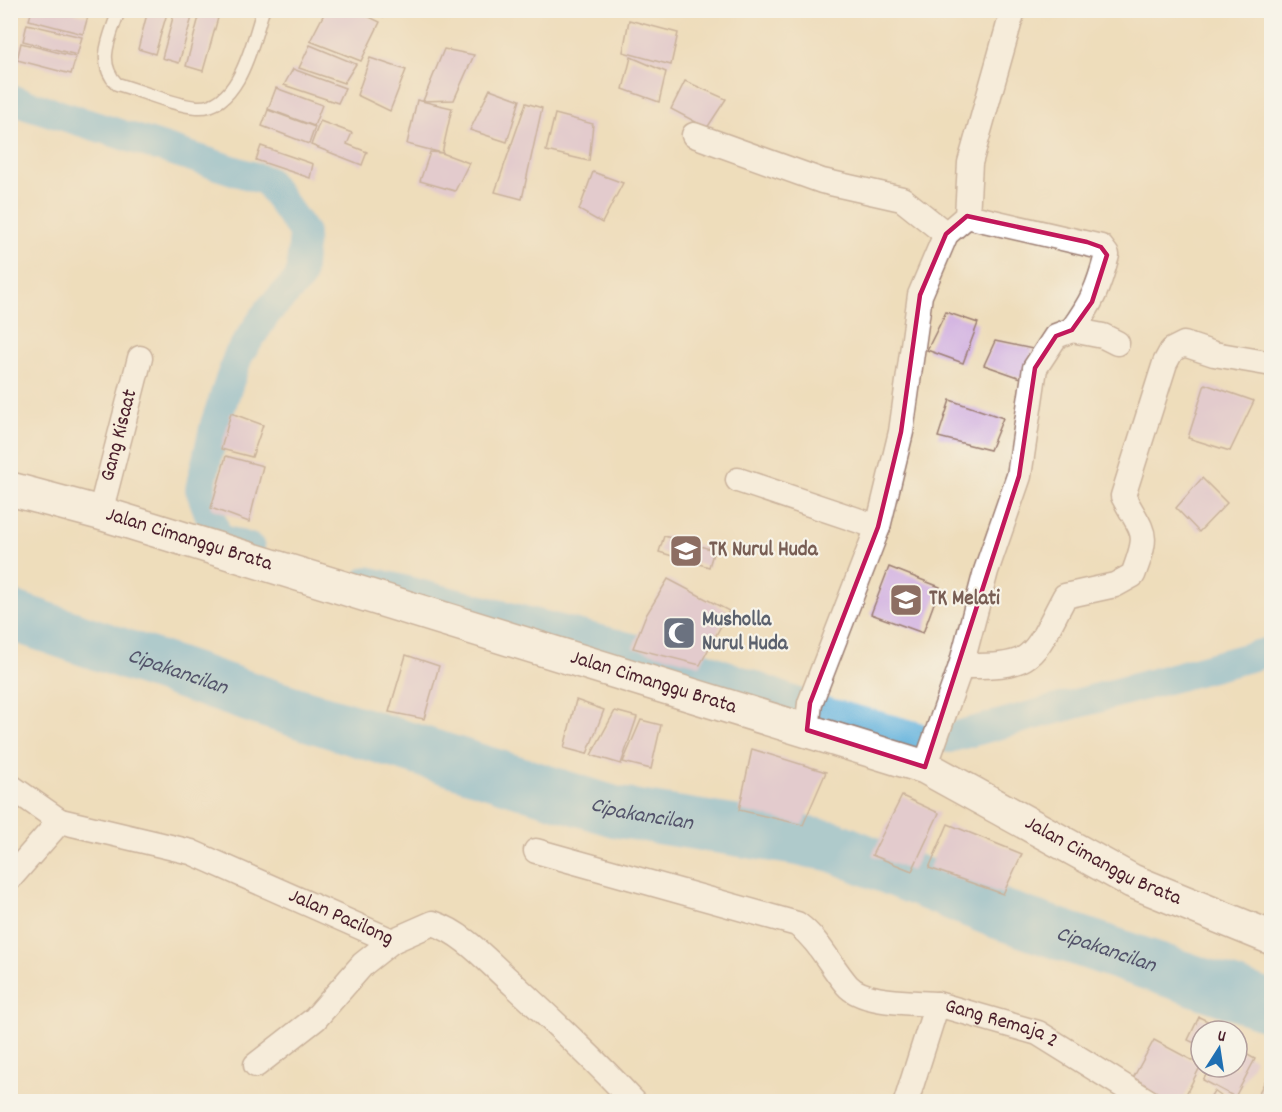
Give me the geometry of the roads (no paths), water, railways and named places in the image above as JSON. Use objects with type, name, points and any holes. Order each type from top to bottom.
[{"type":"street","points":[[808,717],[820,678],[878,526],[901,432],[920,295],[946,234],[966,216],[970,163],[1013,10]]},
{"type":"street","points":[[694,135],[822,181],[902,199],[946,234]]},
{"type":"street","points":[[966,216],[1101,247],[1107,255],[1100,283],[1092,302],[1072,330]]},
{"type":"street","points":[[925,767],[961,666],[986,571],[1019,476],[1035,368],[1056,336],[1072,330],[1103,336],[1117,343]]},
{"type":"street","points":[[961,666],[1004,666],[1025,660],[1038,645],[1065,596],[1115,585],[1133,575],[1144,538],[1133,510],[1123,496],[1159,379],[1165,363],[1178,345],[1272,364]]},
{"type":"street","name":"Gang Kisaat","points":[[100,513],[140,358]]},
{"type":"street","points":[[738,480],[878,526]]},
{"type":"street","name":"Jalan Cimanggu Brata","points":[[10,489],[808,717],[925,767],[1132,881],[1272,938]]},
{"type":"street","points":[[10,786],[60,821],[10,878]]},
{"type":"street","name":"Jalan Pacilong","points":[[60,821],[191,852],[392,941],[433,923],[452,930],[589,1054],[634,1101]]},
{"type":"street","points":[[536,851],[797,924],[820,945],[848,987],[863,995],[884,1000],[937,1004]]},
{"type":"street","points":[[256,1065],[315,1019],[363,964],[392,941]]},
{"type":"street","name":"Gang Remaja 2","points":[[906,1101],[937,1004],[1038,1034],[1149,1101]]},
{"type":"lane","points":[[119,10],[104,57],[112,78],[117,84],[197,107],[215,105],[232,90],[244,66],[263,10]]},
{"type":"waterway","points":[[10,99],[267,181],[304,233],[300,278],[268,311],[238,356],[215,424],[200,489],[218,538],[250,548]]},
{"type":"waterway","points":[[368,581],[700,665],[796,702]]},
{"type":"waterway","name":"Cipakancilan","points":[[10,615],[264,702],[616,812],[832,846],[997,913],[1272,1007]]},
{"type":"waterway","points":[[949,738],[1272,651]]},
{"type":"waterway","points":[[825,712],[915,736]]},
{"type":"place","name":"TK Nurul Huda","points":[[686,551]]},
{"type":"place","name":"TK Melati","points":[[906,600]]},
{"type":"place","name":"Musholla Nurul Huda","points":[[679,633]]}]
